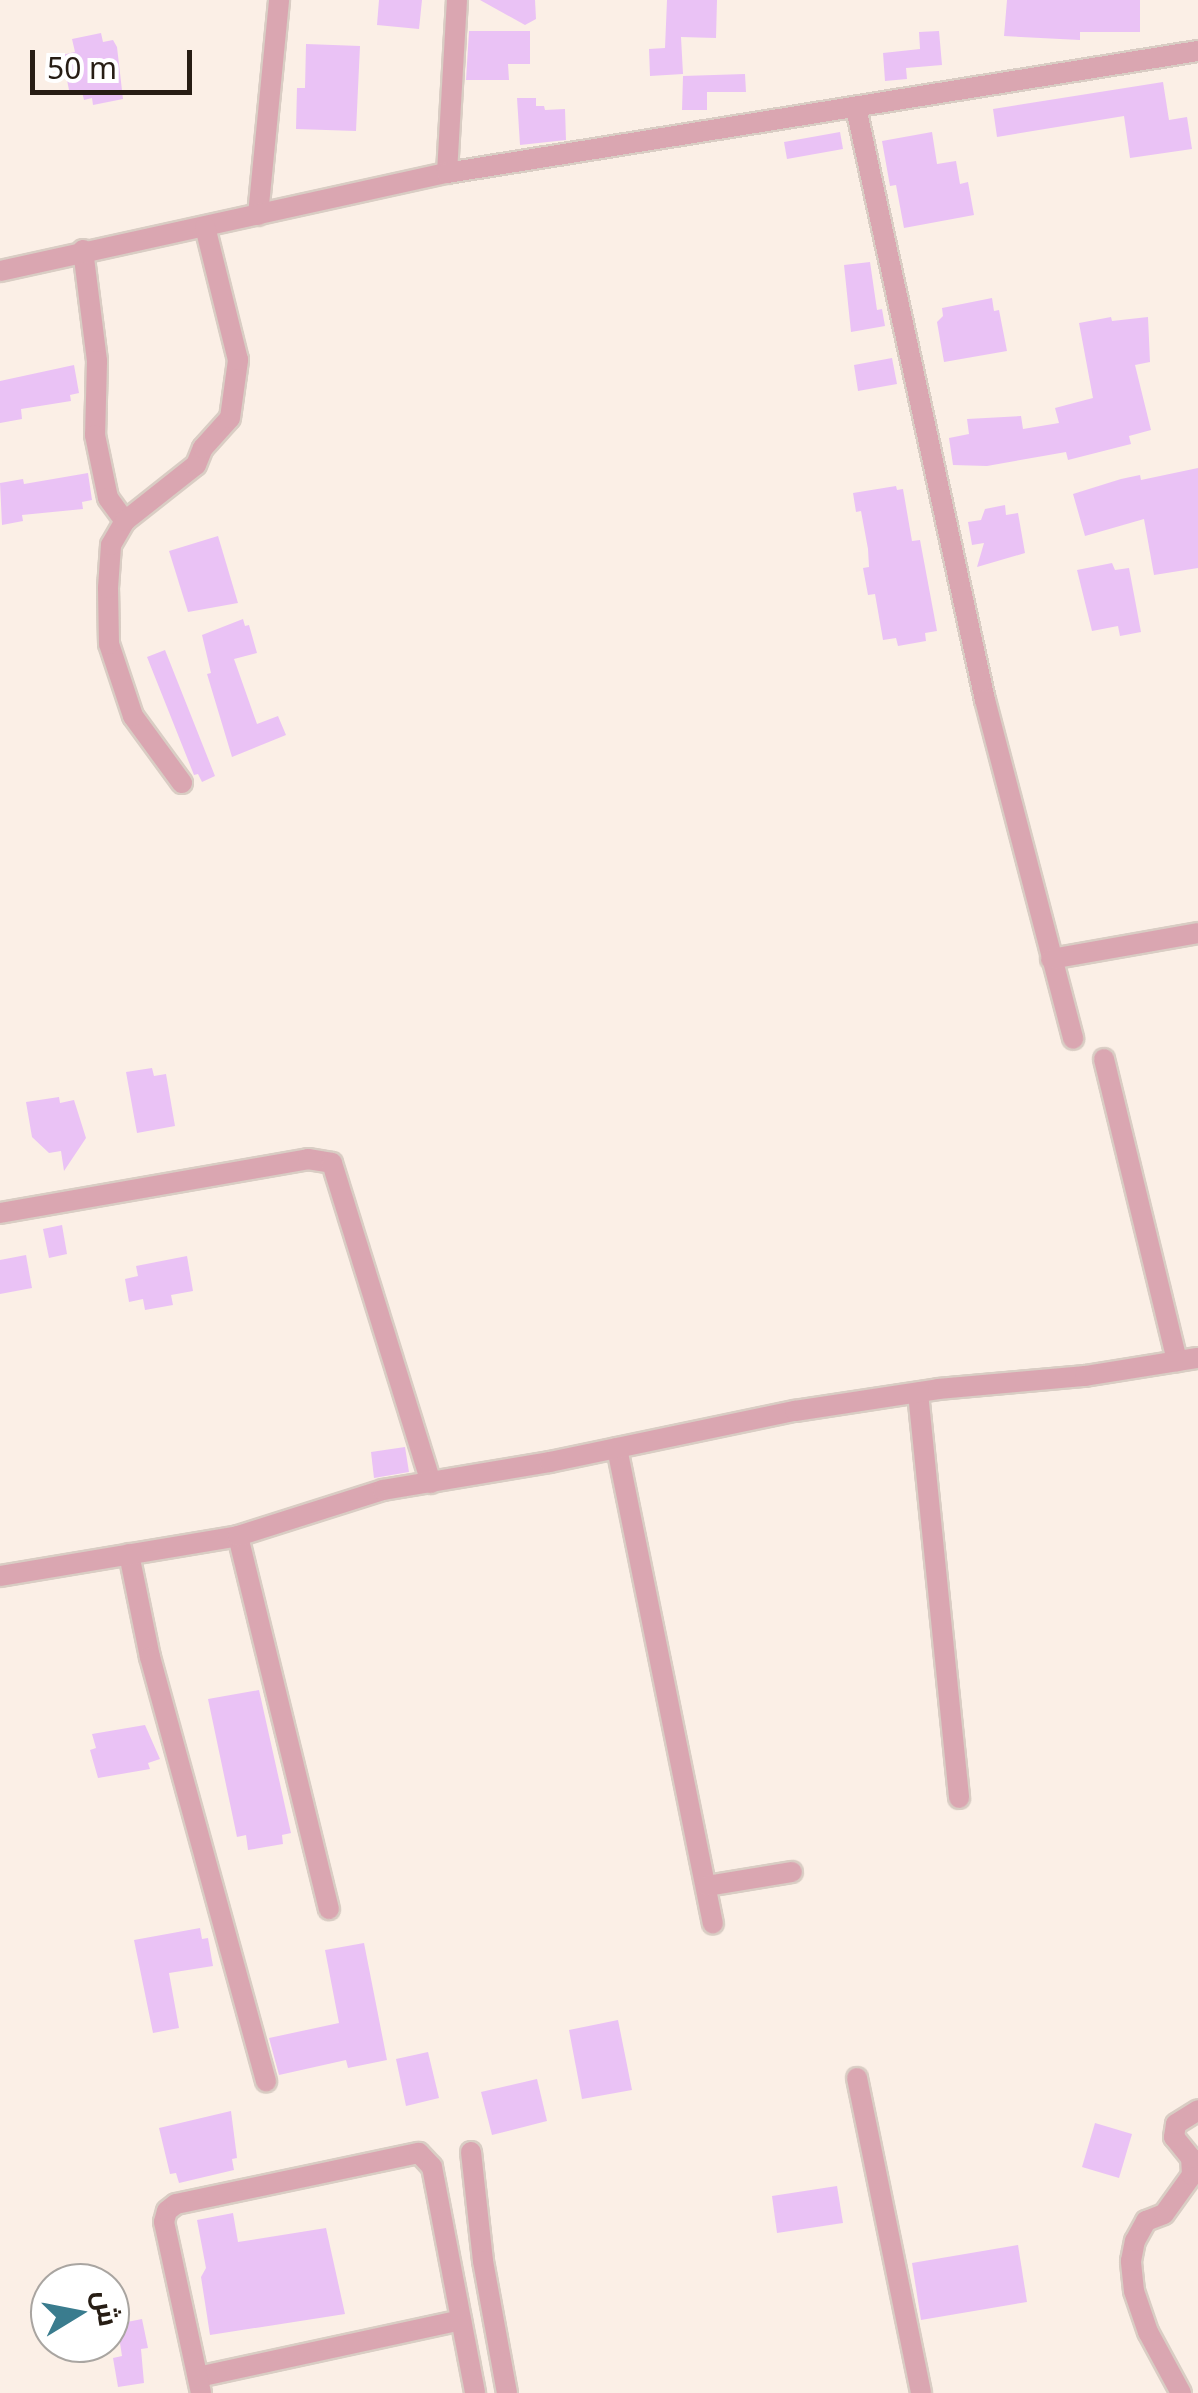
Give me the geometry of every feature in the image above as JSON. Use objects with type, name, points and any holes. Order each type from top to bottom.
[{"type":"street","points":[[258,215],[279,0]]},
{"type":"street","points":[[447,174],[457,0]]},
{"type":"street","points":[[0,271],[447,174],[1198,53]]},
{"type":"street","points":[[856,108],[985,700],[1073,1038]]},
{"type":"street","points":[[182,784],[133,716],[109,644],[110,545],[125,521],[196,464],[203,448],[230,418],[238,360],[204,227]]},
{"type":"street","points":[[83,250],[97,361],[95,435],[108,498],[125,521]]},
{"type":"street","points":[[1051,960],[1198,933]]},
{"type":"street","points":[[0,1576],[238,1536],[383,1490],[617,1448],[795,1410],[1188,1360],[1104,1059]]},
{"type":"street","points":[[0,1212],[289,1162],[318,1158],[332,1163],[431,1483]]},
{"type":"street","points":[[918,1392],[959,1798]]},
{"type":"street","points":[[617,1448],[713,1923]]},
{"type":"street","points":[[238,1536],[329,1910]]},
{"type":"street","points":[[129,1554],[150,1657],[266,2081]]},
{"type":"street","points":[[708,1886],[792,1872]]},
{"type":"street","points":[[857,2078],[921,2393]]},
{"type":"street","points":[[1180,2393],[1148,2332],[1134,2291],[1132,2261],[1135,2241],[1146,2222],[1164,2214],[1192,2174],[1191,2158],[1174,2138],[1176,2124],[1198,2110]]},
{"type":"street","points":[[460,2320],[200,2385],[164,2222],[167,2211],[176,2204],[419,2152],[432,2166],[475,2393]]},
{"type":"street","points":[[471,2152],[483,2262],[506,2393]]},
{"type":"building","points":[[379,0],[422,0],[419,29],[377,25]]},
{"type":"building","points":[[480,0],[535,0],[536,19],[525,25]]},
{"type":"building","points":[[667,0],[717,0],[716,38],[681,37],[683,74],[650,76],[649,49],[665,48]]},
{"type":"building","points":[[1007,0],[1140,0],[1140,32],[1080,32],[1080,40],[1004,36]]},
{"type":"building","points":[[469,31],[530,31],[530,64],[508,64],[509,80],[466,80]]},
{"type":"building","points":[[939,31],[942,65],[906,68],[907,79],[885,81],[883,53],[920,49],[919,32]]},
{"type":"building","points":[[101,33],[103,42],[113,40],[117,47],[123,99],[93,105],[92,98],[84,100],[82,92],[70,95],[62,55],[75,52],[72,39]]},
{"type":"building","points":[[306,44],[360,46],[356,131],[296,129],[297,88],[305,88]]},
{"type":"building","points":[[745,74],[746,92],[707,92],[707,110],[682,110],[683,76]]},
{"type":"building","points":[[1163,82],[1169,120],[1187,117],[1192,149],[1130,158],[1124,116],[997,137],[993,109]]},
{"type":"building","points":[[517,98],[536,98],[536,106],[544,106],[545,110],[565,109],[566,140],[520,145]]},
{"type":"building","points":[[840,132],[843,149],[787,159],[784,142]]},
{"type":"building","points":[[932,132],[937,164],[956,161],[960,184],[968,182],[974,215],[904,228],[896,185],[890,186],[882,141]]},
{"type":"building","points":[[870,262],[877,310],[882,309],[885,326],[851,332],[844,265]]},
{"type":"building","points":[[992,298],[994,311],[999,310],[1007,351],[944,362],[937,322],[943,316],[942,308]]},
{"type":"building","points":[[1111,317],[1112,321],[1148,317],[1150,362],[1135,365],[1151,430],[1129,436],[1131,444],[1068,460],[1066,452],[987,466],[953,465],[949,438],[969,434],[967,419],[1021,416],[1023,429],[1059,423],[1055,408],[1093,398],[1079,323]]},
{"type":"building","points":[[892,358],[897,384],[858,391],[854,365]]},
{"type":"building","points":[[74,365],[79,393],[70,395],[71,401],[21,409],[22,419],[0,423],[0,381]]},
{"type":"building","points":[[1198,468],[1198,568],[1154,575],[1144,519],[1085,536],[1073,494],[1140,475],[1141,480]]},
{"type":"building","points":[[88,473],[92,500],[82,502],[83,509],[22,515],[23,521],[2,525],[0,483],[23,479],[24,484]]},
{"type":"building","points":[[896,486],[897,490],[903,489],[912,541],[920,540],[937,631],[925,633],[926,641],[898,646],[896,638],[883,640],[875,594],[868,595],[863,568],[869,567],[868,549],[861,511],[856,512],[853,493]]},
{"type":"building","points":[[1005,505],[1006,515],[1018,513],[1025,553],[977,567],[984,543],[972,545],[968,522],[981,520],[985,509]]},
{"type":"building","points":[[218,536],[238,603],[188,612],[169,551]]},
{"type":"building","points":[[1112,563],[1115,570],[1129,568],[1141,632],[1120,636],[1118,626],[1092,631],[1077,570]]},
{"type":"building","points":[[243,619],[245,626],[249,625],[257,653],[234,659],[257,724],[278,716],[286,735],[232,757],[207,674],[211,673],[202,635]]},
{"type":"building","points":[[165,650],[215,776],[202,782],[198,774],[194,775],[147,657]]},
{"type":"building","points":[[152,1068],[154,1076],[166,1074],[175,1126],[137,1133],[126,1072]]},
{"type":"building","points":[[59,1097],[60,1103],[74,1100],[86,1138],[64,1171],[61,1151],[49,1153],[32,1137],[26,1102]]},
{"type":"building","points":[[62,1225],[67,1254],[49,1258],[43,1229]]},
{"type":"building","points":[[26,1255],[32,1288],[0,1294],[0,1260]]},
{"type":"building","points":[[187,1256],[193,1291],[171,1295],[173,1305],[145,1310],[143,1299],[129,1302],[125,1279],[138,1276],[136,1266]]},
{"type":"building","points":[[405,1447],[409,1472],[374,1478],[371,1452]]},
{"type":"building","points":[[259,1690],[291,1833],[282,1835],[283,1844],[248,1850],[246,1835],[237,1837],[208,1699]]},
{"type":"building","points":[[145,1725],[160,1759],[148,1763],[150,1769],[98,1778],[90,1750],[96,1748],[92,1734]]},
{"type":"building","points":[[200,1928],[202,1939],[208,1938],[213,1966],[169,1973],[179,2028],[153,2033],[134,1940]]},
{"type":"building","points":[[364,1943],[387,2060],[348,2068],[346,2060],[279,2075],[269,2038],[339,2023],[325,1950]]},
{"type":"building","points":[[618,2020],[632,2090],[582,2099],[569,2030]]},
{"type":"building","points":[[428,2052],[439,2098],[406,2106],[396,2059]]},
{"type":"building","points":[[537,2079],[547,2121],[492,2135],[481,2092]]},
{"type":"building","points":[[231,2111],[237,2158],[232,2159],[234,2170],[179,2183],[176,2173],[170,2174],[159,2128]]},
{"type":"building","points":[[1095,2123],[1132,2134],[1119,2178],[1082,2167]]},
{"type":"building","points":[[837,2186],[843,2223],[777,2233],[772,2196]]},
{"type":"building","points":[[233,2213],[238,2242],[326,2228],[345,2314],[210,2335],[201,2277],[206,2268],[197,2220]]},
{"type":"building","points":[[1018,2245],[1027,2302],[921,2320],[912,2263]]},
{"type":"building","points":[[142,2319],[148,2348],[141,2349],[144,2383],[118,2387],[114,2363],[130,2363],[130,2321]]}]
